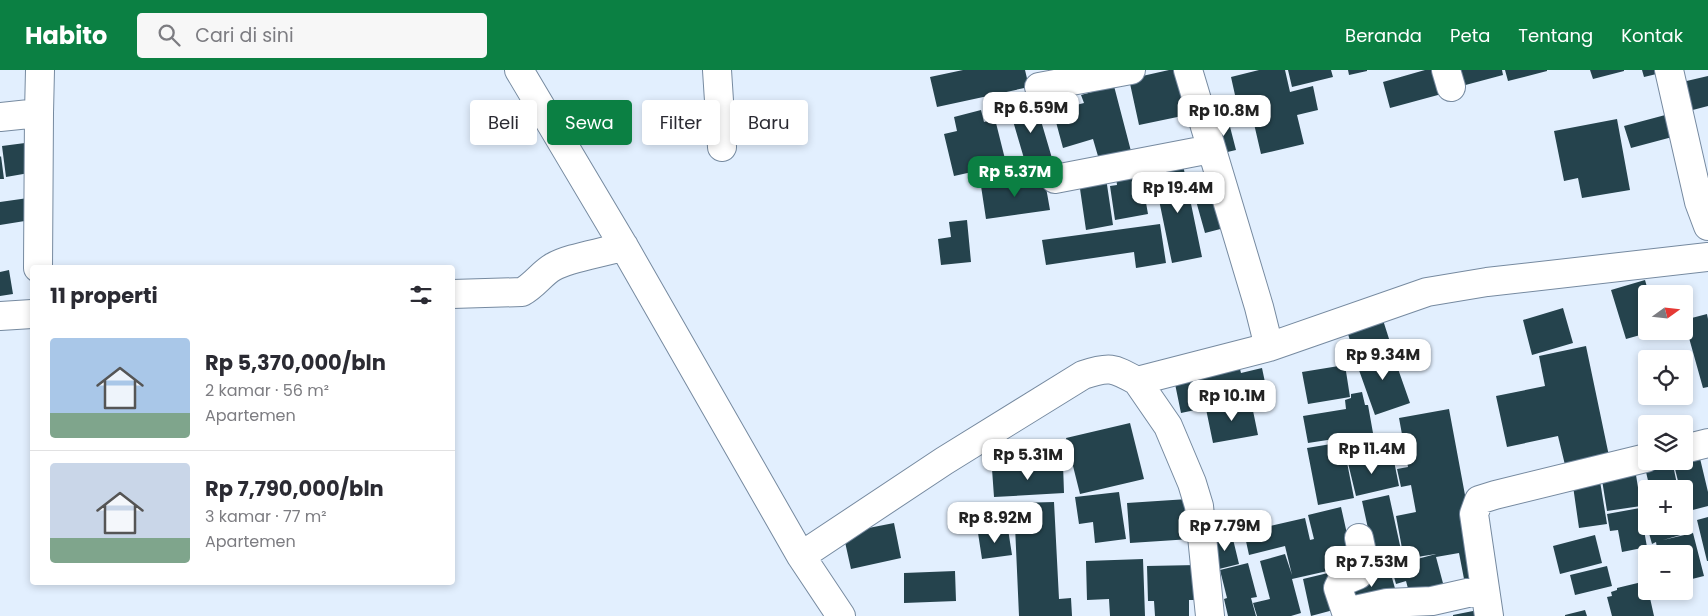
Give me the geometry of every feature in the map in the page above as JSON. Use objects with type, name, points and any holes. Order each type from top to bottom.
[{"type":"street","points":[[38,265],[40,70]]},
{"type":"street","points":[[519,70],[625,248],[801,556],[841,616]]},
{"type":"street","points":[[717,70],[722,146]]},
{"type":"street","points":[[1039,87],[1131,70]]},
{"type":"street","points":[[1188,70],[1259,307],[1268,348]]},
{"type":"street","points":[[1669,70],[1699,202],[1708,226]]},
{"type":"street","points":[[0,116],[39,113]]},
{"type":"street","points":[[1055,179],[1211,149]]},
{"type":"street","points":[[455,294],[522,292],[562,263],[625,248]]},
{"type":"street","points":[[1137,380],[1268,348],[1427,292],[1487,282],[1708,257]]},
{"type":"street","points":[[0,316],[30,314]]},
{"type":"street","points":[[801,556],[944,461],[1083,375],[1098,370],[1115,370],[1137,380],[1168,426],[1192,483],[1199,506],[1210,616]]},
{"type":"street","points":[[1693,447],[1708,443]]},
{"type":"street","points":[[1489,616],[1474,514],[1479,500],[1638,460]]},
{"type":"street","points":[[1359,538],[1365,566],[1358,575],[1341,582],[1338,588],[1336,614],[1387,602],[1432,601],[1485,589]]},
{"type":"building","points":[[963,70],[1025,70],[1029,87],[937,107],[930,77]]},
{"type":"building","points":[[1177,70],[1187,115],[1139,125],[1129,79]]},
{"type":"building","points":[[1259,70],[1285,70],[1290,92],[1313,86],[1318,110],[1297,115],[1304,144],[1261,154],[1249,102],[1237,104],[1231,77]]},
{"type":"building","points":[[1288,70],[1331,70],[1333,77],[1292,87]]},
{"type":"building","points":[[1348,70],[1367,70],[1367,71],[1349,75]]},
{"type":"building","points":[[1425,70],[1443,70],[1449,92],[1390,108],[1383,82]]},
{"type":"building","points":[[1454,70],[1502,70],[1503,75],[1458,87]]},
{"type":"building","points":[[1505,70],[1547,70],[1547,71],[1508,81]]},
{"type":"building","points":[[1590,70],[1624,70],[1624,71],[1593,79]]},
{"type":"building","points":[[1642,70],[1669,70],[1669,71],[1644,77]]},
{"type":"building","points":[[1708,76],[1708,106],[1685,112],[1678,83]]},
{"type":"building","points":[[1114,86],[1132,155],[1100,163],[1093,139],[1063,148],[1053,111],[1084,103],[1081,95]]},
{"type":"building","points":[[1034,97],[1054,165],[1028,172],[1008,104]]},
{"type":"building","points":[[981,110],[984,122],[995,119],[1008,171],[974,179],[972,172],[954,176],[944,134],[957,131],[954,117]]},
{"type":"building","points":[[1669,114],[1676,136],[1631,148],[1624,126]]},
{"type":"building","points":[[1228,119],[1236,150],[1219,154],[1211,124]]},
{"type":"building","points":[[1617,119],[1630,190],[1582,198],[1578,178],[1564,181],[1554,131]]},
{"type":"building","points":[[25,143],[29,173],[6,177],[2,146]]},
{"type":"building","points":[[1,156],[4,179],[0,179]]},
{"type":"building","points":[[1183,165],[1202,257],[1172,263],[1153,171]]},
{"type":"building","points":[[1135,174],[1136,181],[1142,180],[1148,214],[1115,220],[1110,186],[1117,185],[1116,177]]},
{"type":"building","points":[[1044,176],[1050,210],[986,219],[981,186]]},
{"type":"building","points":[[1218,176],[1232,226],[1205,233],[1191,183]]},
{"type":"building","points":[[1106,178],[1113,225],[1086,230],[1079,182]]},
{"type":"building","points":[[28,198],[31,220],[0,225],[0,202]]},
{"type":"building","points":[[967,220],[971,262],[941,265],[938,239],[951,237],[949,222]]},
{"type":"building","points":[[1160,224],[1166,263],[1136,268],[1134,252],[1046,265],[1042,240]]},
{"type":"building","points":[[9,270],[13,294],[0,296],[0,272]]},
{"type":"building","points":[[1645,280],[1646,285],[1638,285],[1638,336],[1626,339],[1611,290]]},
{"type":"building","points":[[1563,308],[1573,343],[1532,355],[1523,320]]},
{"type":"building","points":[[1707,314],[1708,319],[1708,387],[1703,388],[1690,340],[1693,340],[1693,318]]},
{"type":"building","points":[[1383,320],[1390,342],[1354,353],[1347,331]]},
{"type":"building","points":[[1390,346],[1410,403],[1375,415],[1355,359]]},
{"type":"building","points":[[1586,346],[1609,456],[1565,465],[1558,436],[1507,447],[1496,396],[1545,386],[1539,356]]},
{"type":"building","points":[[1239,365],[1241,373],[1262,368],[1266,387],[1245,392],[1247,399],[1181,413],[1174,379]]},
{"type":"building","points":[[1345,365],[1350,397],[1308,404],[1302,372]]},
{"type":"building","points":[[1362,392],[1365,405],[1368,405],[1373,433],[1308,443],[1303,416],[1346,409],[1345,400],[1351,398],[1351,394]]},
{"type":"building","points":[[1251,401],[1258,435],[1213,443],[1206,409]]},
{"type":"building","points":[[1449,409],[1481,581],[1465,584],[1459,553],[1436,557],[1444,587],[1410,596],[1406,581],[1396,584],[1391,566],[1436,554],[1404,559],[1396,516],[1416,512],[1411,485],[1401,487],[1397,469],[1408,467],[1399,418]]},
{"type":"building","points":[[1130,423],[1144,479],[1080,494],[1066,438]]},
{"type":"building","points":[[1343,442],[1354,498],[1318,505],[1307,448]]},
{"type":"building","points":[[1698,450],[1708,492],[1708,506],[1693,510],[1693,480],[1678,480],[1675,470],[1693,470],[1693,454]]},
{"type":"building","points":[[1373,454],[1375,465],[1394,461],[1399,486],[1356,496],[1347,459]]},
{"type":"building","points":[[1063,464],[1064,493],[994,497],[992,469]]},
{"type":"building","points":[[1674,470],[1676,480],[1648,480],[1646,472]]},
{"type":"building","points":[[1599,475],[1607,524],[1579,528],[1572,479]]},
{"type":"building","points":[[1636,475],[1638,506],[1607,511],[1602,480]]},
{"type":"building","points":[[1119,492],[1126,539],[1095,543],[1093,522],[1079,524],[1075,497]]},
{"type":"building","points":[[1389,495],[1403,559],[1376,565],[1362,501]]},
{"type":"building","points":[[1188,499],[1191,539],[1130,543],[1127,503]]},
{"type":"building","points":[[1054,502],[1059,599],[1071,598],[1072,616],[1019,616],[1014,503]]},
{"type":"building","points":[[1341,507],[1354,565],[1292,579],[1301,613],[1291,616],[1257,616],[1253,603],[1270,599],[1260,561],[1285,554],[1292,575],[1285,546],[1249,555],[1244,532],[1305,518],[1310,540],[1314,539],[1308,515]]},
{"type":"building","points":[[1638,508],[1638,535],[1645,535],[1647,545],[1638,545],[1638,549],[1622,552],[1618,530],[1610,531],[1607,514]]},
{"type":"building","points":[[1708,517],[1708,561],[1707,561],[1697,520]]},
{"type":"building","points":[[894,523],[901,558],[851,569],[843,533]]},
{"type":"building","points":[[1008,529],[1012,555],[982,559],[978,533]]},
{"type":"building","points":[[1693,533],[1704,576],[1693,579],[1693,545],[1656,545],[1656,542],[1652,544],[1650,535],[1680,535],[1663,540],[1693,535]]},
{"type":"building","points":[[1232,535],[1239,564],[1219,569],[1212,539]]},
{"type":"building","points":[[1595,535],[1602,563],[1560,574],[1553,546]]},
{"type":"building","points":[[1143,559],[1145,616],[1110,616],[1109,599],[1087,600],[1086,561]]},
{"type":"building","points":[[1248,563],[1257,597],[1251,598],[1256,616],[1228,616],[1224,599],[1227,598],[1220,570]]},
{"type":"building","points":[[1197,565],[1198,600],[1189,600],[1189,616],[1155,616],[1154,601],[1148,601],[1147,566]]},
{"type":"building","points":[[1607,566],[1612,586],[1575,595],[1570,575]]},
{"type":"building","points":[[1389,567],[1396,592],[1351,608],[1345,590],[1371,583],[1369,572]]},
{"type":"building","points":[[955,571],[956,601],[904,603],[904,573]]},
{"type":"building","points":[[1328,573],[1337,609],[1311,616],[1303,579]]},
{"type":"building","points":[[1638,583],[1638,600],[1650,600],[1654,616],[1612,616],[1607,597],[1612,596],[1611,592],[1617,590],[1617,588]]},
{"type":"building","points":[[1483,609],[1485,616],[1453,616],[1453,615]]},
{"type":"building","points":[[1585,610],[1587,616],[1565,616],[1565,615]]}]
